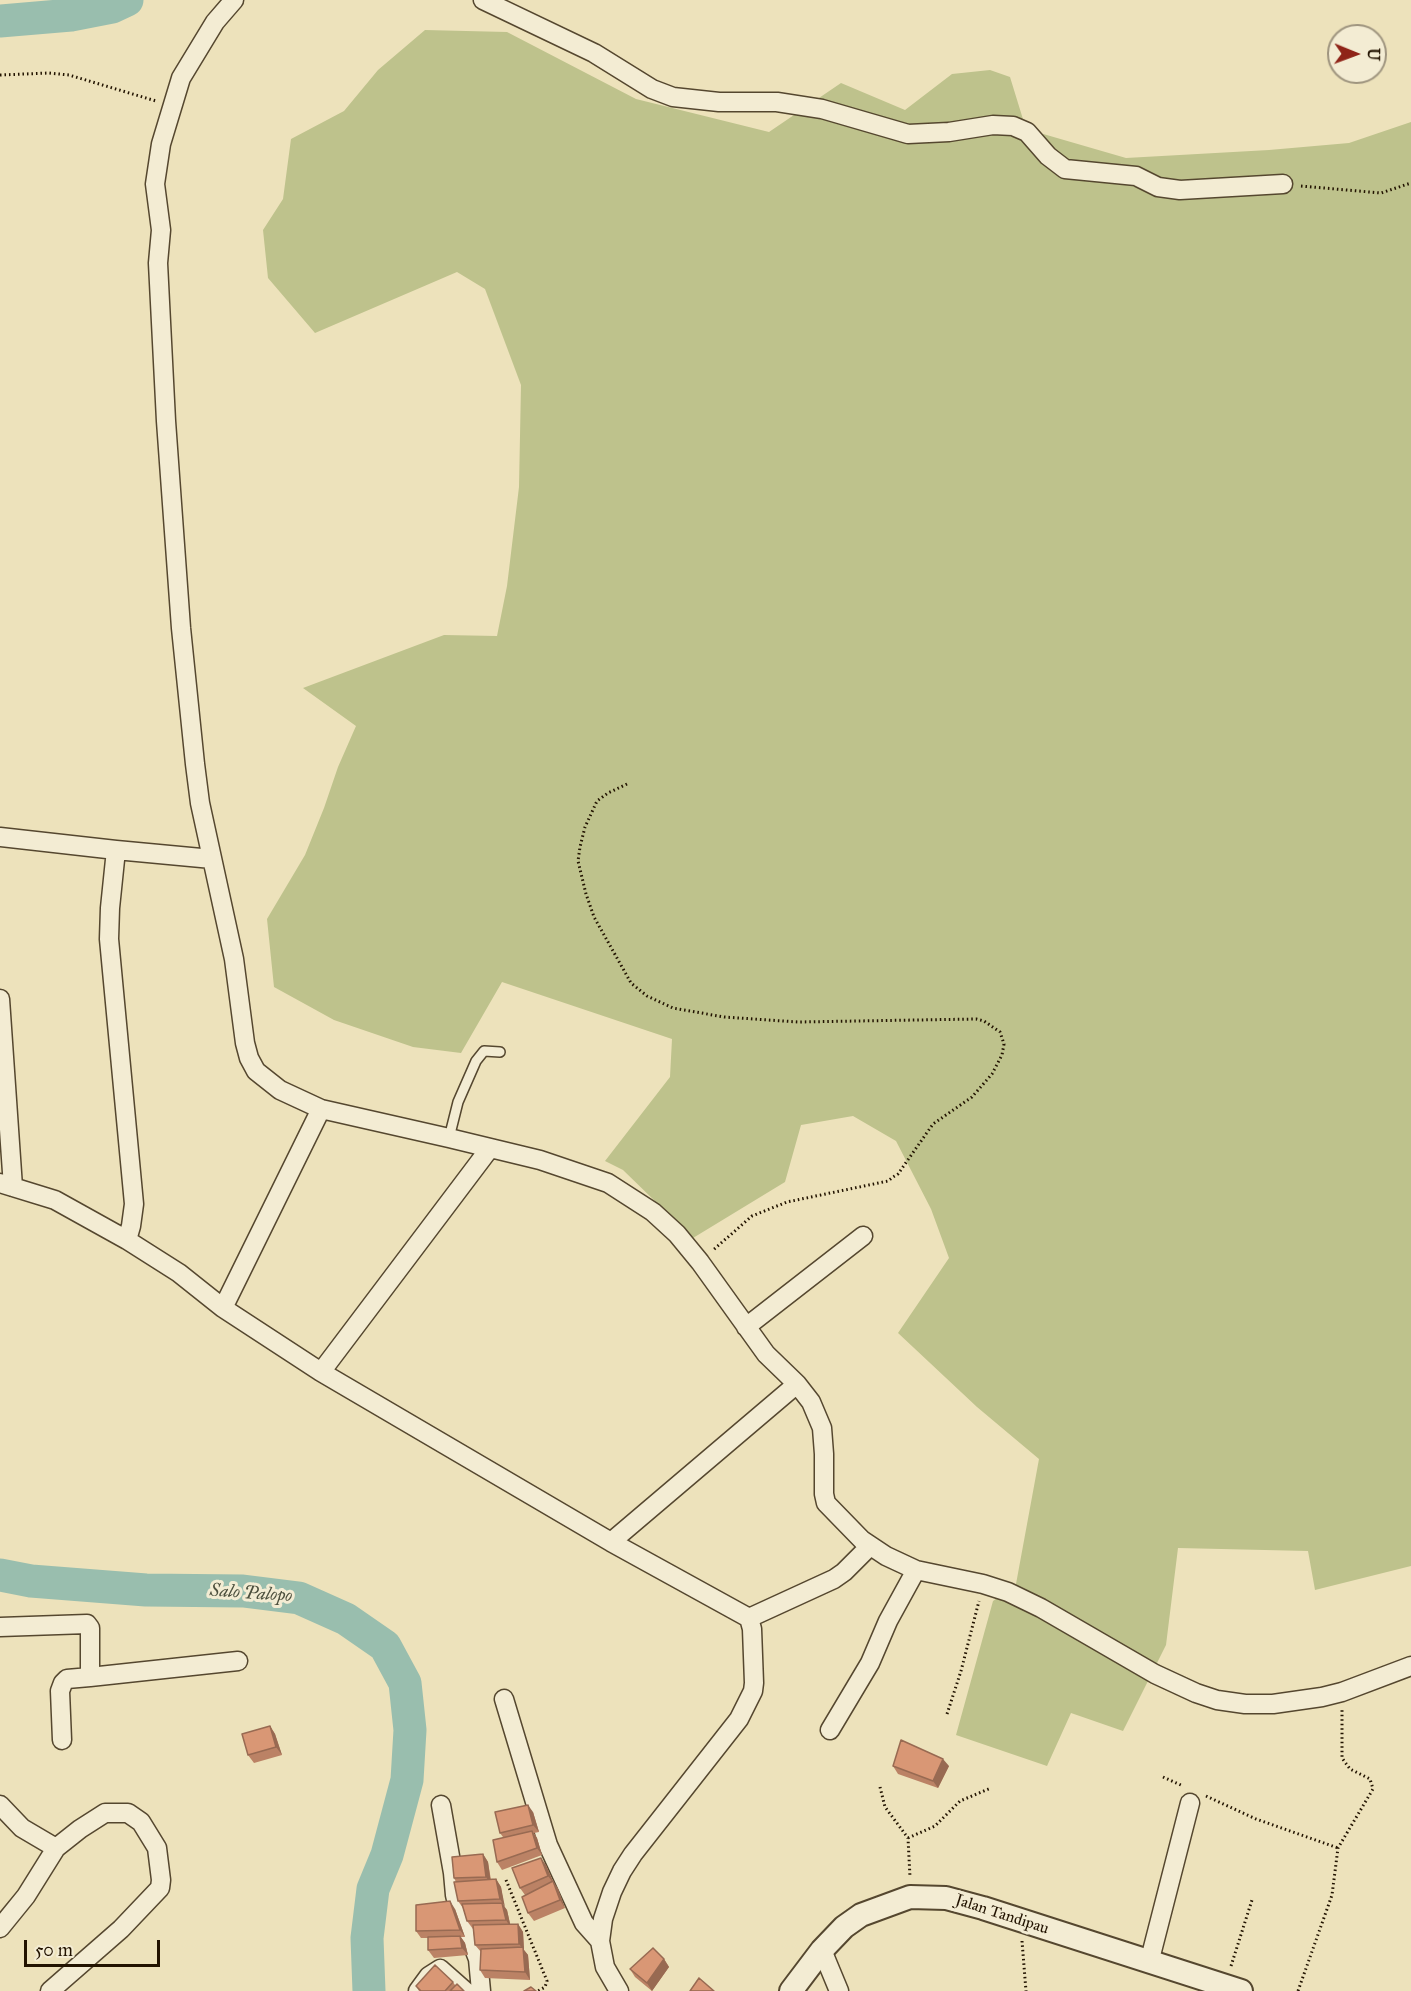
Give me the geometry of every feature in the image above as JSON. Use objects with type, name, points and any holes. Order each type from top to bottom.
[{"type":"street","points":[[234,0],[215,22],[185,70],[172,106],[155,180],[161,230],[159,263],[166,421],[181,628],[195,764],[200,803],[234,959],[245,1043],[256,1071],[280,1090],[321,1109],[490,1148],[571,1170],[608,1183],[653,1212],[666,1223],[700,1262],[766,1354],[797,1384],[811,1402],[822,1428],[826,1503],[870,1546],[886,1556],[916,1570],[983,1584],[1008,1592],[1041,1608],[1155,1674],[1217,1700],[1245,1704],[1274,1704],[1322,1697],[1342,1692],[1411,1666]]},
{"type":"street","points":[[492,2],[531,24],[594,53],[652,89],[673,97],[719,102],[777,102],[822,109],[913,135],[993,125],[1013,126],[1027,132],[1048,156],[1065,169],[1136,176],[1158,187],[1211,189],[1283,184]]},
{"type":"street","points":[[0,837],[212,859]]},
{"type":"street","points":[[116,850],[109,939],[134,1204],[134,1216],[127,1240]]},
{"type":"street","points":[[0,999],[6,1185],[54,1200],[127,1240],[179,1273],[223,1308],[321,1372],[611,1542],[749,1618],[752,1629],[753,1691],[738,1720],[633,1854],[622,1871],[603,1919],[600,1941],[605,1967],[619,1991]]},
{"type":"street","points":[[223,1308],[321,1109]]},
{"type":"street","points":[[321,1372],[490,1148]]},
{"type":"street","points":[[746,1328],[863,1236]]},
{"type":"street","points":[[611,1542],[797,1384]]},
{"type":"street","points":[[749,1618],[834,1579],[870,1546]]},
{"type":"street","points":[[830,1730],[870,1663],[888,1621],[916,1570]]},
{"type":"street","points":[[0,1627],[87,1624],[90,1628],[90,1677]]},
{"type":"street","points":[[62,1740],[60,1691],[67,1679],[238,1661]]},
{"type":"street","points":[[504,1700],[548,1845],[584,1923],[600,1941]]},
{"type":"street","points":[[1149,1963],[1192,1795]]},
{"type":"street","points":[[0,1805],[22,1828],[56,1848]]},
{"type":"street","points":[[441,1805],[455,1895],[478,1959],[481,1991]]},
{"type":"street","points":[[0,1928],[26,1896],[56,1848],[80,1828],[105,1813],[128,1813],[141,1822],[157,1848],[161,1884],[156,1894],[121,1929],[50,1991]]},
{"type":"street","name":"Jalan Tandipau","points":[[791,1991],[822,1950],[844,1927],[861,1916],[910,1897],[946,1898],[1232,1988]]},
{"type":"street","points":[[822,1950],[839,1991]]},
{"type":"street","points":[[418,1991],[429,1976],[440,1969],[465,1991]]},
{"type":"lane","points":[[449,1138],[458,1102],[476,1061],[484,1051],[500,1052]]},
{"type":"path","points":[[0,75],[49,73],[69,75],[172,106]]},
{"type":"path","points":[[1283,184],[1381,193],[1411,183]]},
{"type":"path","points":[[627,784],[597,801],[585,827],[578,861],[594,916],[631,982],[647,996],[673,1008],[724,1017],[798,1022],[976,1018],[1000,1032],[1004,1044],[1002,1055],[992,1074],[972,1097],[933,1124],[893,1178],[888,1181],[787,1202],[752,1216],[700,1262]]},
{"type":"path","points":[[947,1714],[983,1584]]},
{"type":"path","points":[[1298,1991],[1332,1895],[1338,1848],[1373,1789],[1370,1779],[1350,1769],[1342,1758],[1342,1692]]},
{"type":"path","points":[[1163,1777],[1192,1795],[1338,1848]]},
{"type":"path","points":[[880,1787],[885,1807],[908,1838],[910,1897]]},
{"type":"path","points":[[908,1838],[935,1826],[960,1801],[990,1788]]},
{"type":"path","points":[[506,1881],[547,1981],[545,1986],[538,1991]]},
{"type":"path","points":[[1232,1988],[1252,1900]]},
{"type":"path","points":[[1021,1921],[1026,1991]]},
{"type":"green space","points":[[425,30],[507,32],[636,99],[769,132],[841,83],[905,110],[952,74],[990,70],[1010,77],[1026,129],[1126,158],[1349,143],[1411,122],[1411,1566],[1315,1590],[1308,1551],[1178,1548],[1166,1645],[1123,1731],[1071,1713],[1047,1766],[956,1735],[993,1601],[1016,1584],[1039,1459],[977,1407],[898,1333],[949,1258],[931,1209],[896,1141],[853,1116],[801,1125],[785,1182],[693,1238],[623,1170],[605,1161],[670,1077],[672,1039],[502,982],[461,1053],[413,1047],[334,1020],[274,987],[267,919],[305,855],[356,726],[303,688],[444,635],[497,636],[507,586],[519,487],[521,385],[485,289],[457,272],[315,333],[268,278],[263,230],[283,199],[291,139],[344,111],[378,70]]},
{"type":"building","points":[[270,1726],[276,1747],[248,1755],[242,1734]]},
{"type":"building","points":[[901,1740],[943,1759],[933,1781],[893,1766]]},
{"type":"building","points":[[528,1805],[533,1825],[500,1833],[495,1812]]},
{"type":"building","points":[[532,1831],[537,1848],[497,1862],[493,1840]]},
{"type":"building","points":[[483,1854],[486,1877],[454,1878],[452,1857]]},
{"type":"building","points":[[541,1858],[548,1876],[520,1888],[512,1868]]},
{"type":"building","points":[[496,1879],[500,1899],[458,1901],[454,1882]]},
{"type":"building","points":[[553,1881],[560,1900],[528,1913],[522,1897]]},
{"type":"building","points":[[450,1901],[460,1930],[416,1931],[416,1905]]},
{"type":"building","points":[[502,1903],[506,1920],[467,1921],[462,1904]]},
{"type":"building","points":[[518,1924],[519,1944],[475,1945],[473,1925]]},
{"type":"building","points":[[460,1936],[462,1948],[428,1950],[428,1937]]},
{"type":"building","points":[[523,1947],[525,1972],[480,1970],[481,1949]]},
{"type":"building","points":[[653,1948],[664,1959],[647,1983],[630,1969]]},
{"type":"building","points":[[435,1965],[453,1982],[445,1991],[421,1991],[416,1986]]},
{"type":"building","points":[[699,1978],[714,1991],[690,1991]]},
{"type":"building","points":[[457,1984],[464,1991],[450,1991]]},
{"type":"building","points":[[531,1987],[536,1991],[524,1991]]},
{"type":"waterway","name":"Salo Palopo","points":[[0,21],[71,15],[112,7],[127,0]]},
{"type":"waterway","name":"Salo Palopo","points":[[0,1575],[31,1581],[146,1590],[243,1591],[299,1598],[346,1619],[385,1646],[405,1683],[410,1730],[407,1780],[387,1855],[373,1889],[367,1938],[369,1991]]}]
